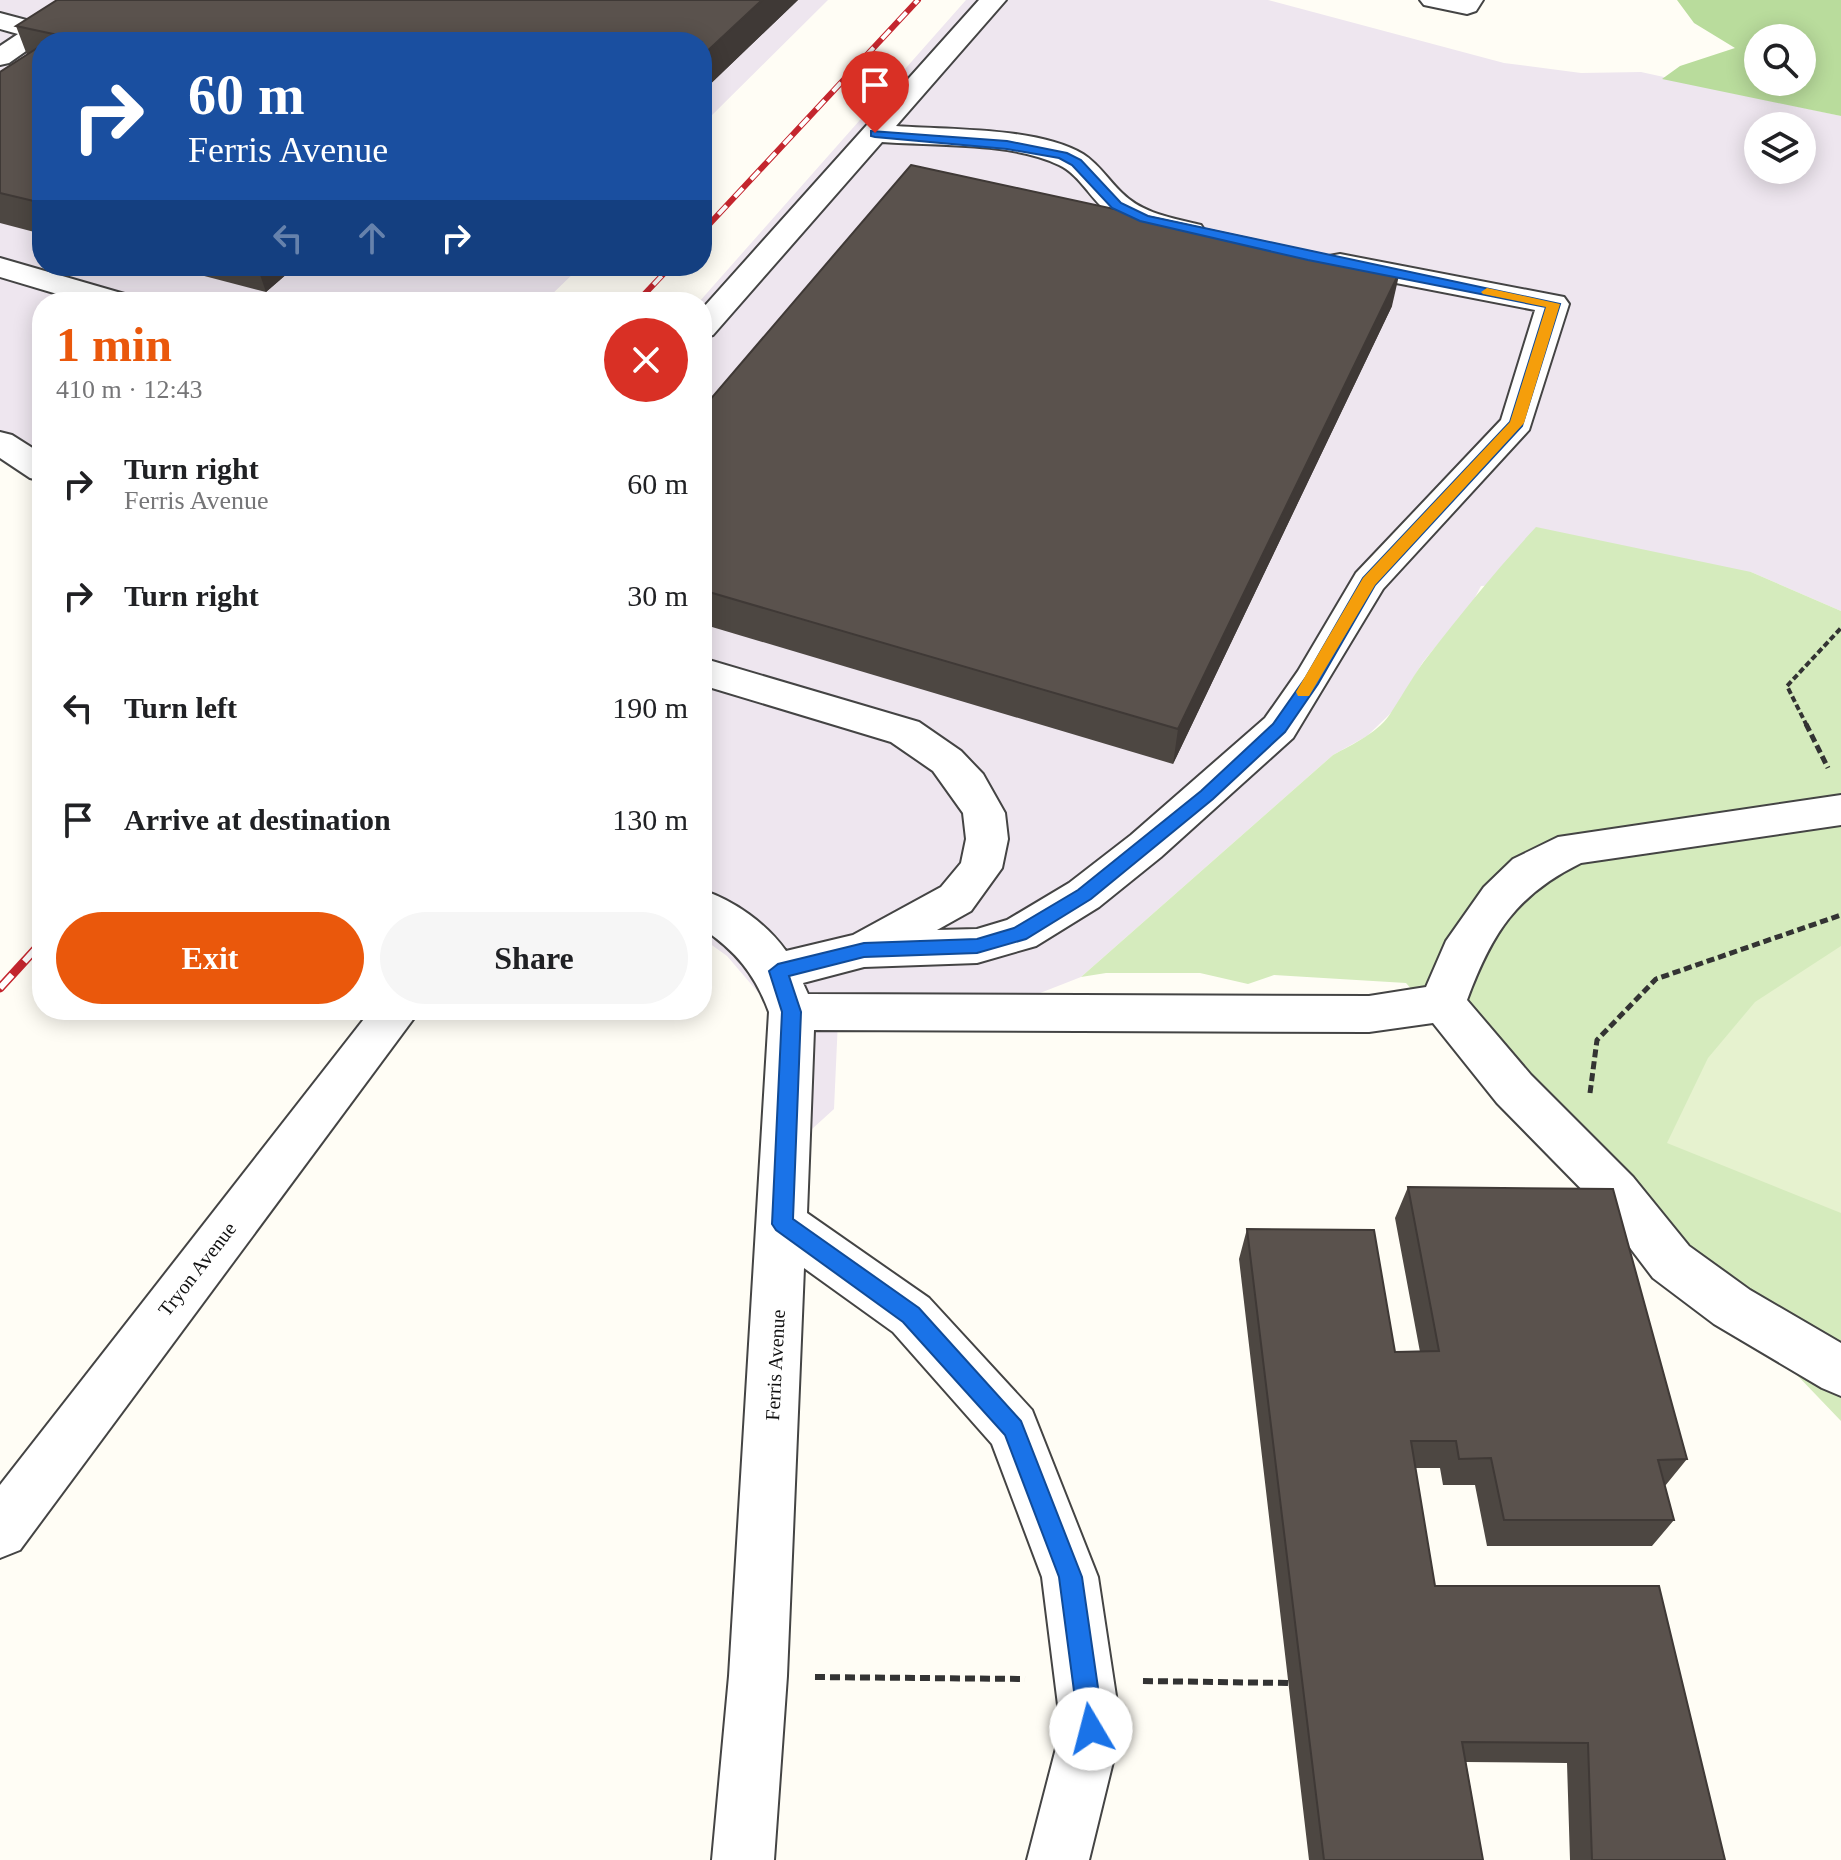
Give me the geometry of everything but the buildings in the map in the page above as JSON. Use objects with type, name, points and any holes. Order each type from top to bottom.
[{"type":"street","points":[[712,317],[993,0]]},
{"type":"street","points":[[1433,0],[1467,6],[1470,0]]},
{"type":"street","points":[[0,21],[40,32]]},
{"type":"street","points":[[0,57],[32,37]]},
{"type":"street","points":[[875,133],[1007,145],[1063,155],[1076,162],[1117,206],[1144,218],[1224,238]]},
{"type":"street","points":[[864,950],[977,946],[1020,934],[1084,895],[1122,866],[1279,728],[1312,680],[1369,582],[1517,423],[1553,304],[1308,257]]},
{"type":"street","points":[[0,267],[84,292]]},
{"type":"street","points":[[0,442],[32,463]]},
{"type":"street","points":[[712,674],[905,732],[947,761],[968,785],[984,813],[987,839],[981,868],[956,899],[785,992]]},
{"type":"street","points":[[1443,1003],[1462,953],[1499,899],[1528,870],[1573,848],[1838,795]]},
{"type":"street","points":[[712,913],[740,930],[785,992]]},
{"type":"street","points":[[785,992],[1369,1014],[1443,1003]]},
{"type":"street","name":"Ferris Avenue","points":[[743,1860],[759,1660],[783,1224],[785,992]]},
{"type":"street","points":[[1443,1003],[1514,1089],[1616,1192],[1671,1262],[1732,1307],[1841,1371]]},
{"type":"street","name":"Tryon Avenue","points":[[0,1530],[389,1020]]},
{"type":"street","points":[[783,1224],[911,1315],[1013,1428],[1070,1577],[1091,1729],[1058,1860]]},
{"type":"path","points":[[1838,795],[1787,686],[1841,628]]},
{"type":"path","points":[[1589,1097],[1597,1040],[1656,979],[1841,915]]},
{"type":"shaded area","points":[[0,0],[828,0],[712,115],[712,32],[32,32],[32,276],[571,276],[554,292],[32,292],[32,473],[0,452]]},
{"type":"shaded area","points":[[966,0],[1268,0],[1504,63],[1581,73],[1641,72],[1841,116],[1841,611],[1751,572],[1481,586],[1472,603],[1423,662],[1393,711],[1367,736],[1333,755],[1081,977],[1035,995],[838,1020],[834,1109],[812,1129],[789,1122],[769,1005],[727,956],[712,945],[712,292],[708,292]]},
{"type":"green space","points":[[1677,0],[1841,0],[1841,116],[1744,96],[1816,96],[1816,24],[1744,24],[1744,96],[1662,79],[1680,66],[1735,48],[1694,23]]},
{"type":"green space","points":[[1536,527],[1751,572],[1841,611],[1841,1421],[1542,1109],[1490,1078],[1406,983],[1274,975],[1248,984],[1200,973],[1106,973],[1081,977],[1333,755],[1381,725],[1442,638]]},
{"type":"green space","points":[[1841,946],[1841,1213],[1667,1143],[1708,1058],[1755,1002]]},
{"type":"railway","points":[[712,221],[918,0]]},
{"type":"railway","points":[[646,292],[662,276]]},
{"type":"railway","points":[[0,988],[32,953]]},
{"type":"slow traffic","points":[[1304,692],[1369,582],[1517,423],[1553,304],[1487,292]]},
{"type":"route","points":[[875,133],[1007,145],[1063,155],[1090,175],[1117,206],[1144,218],[1308,257],[1553,304],[1517,423],[1369,582],[1312,680],[1279,728],[1207,795],[1084,895],[1020,934],[977,946],[864,950],[778,971],[792,1012],[783,1224],[911,1315],[1013,1428],[1070,1577],[1091,1729]]}]
